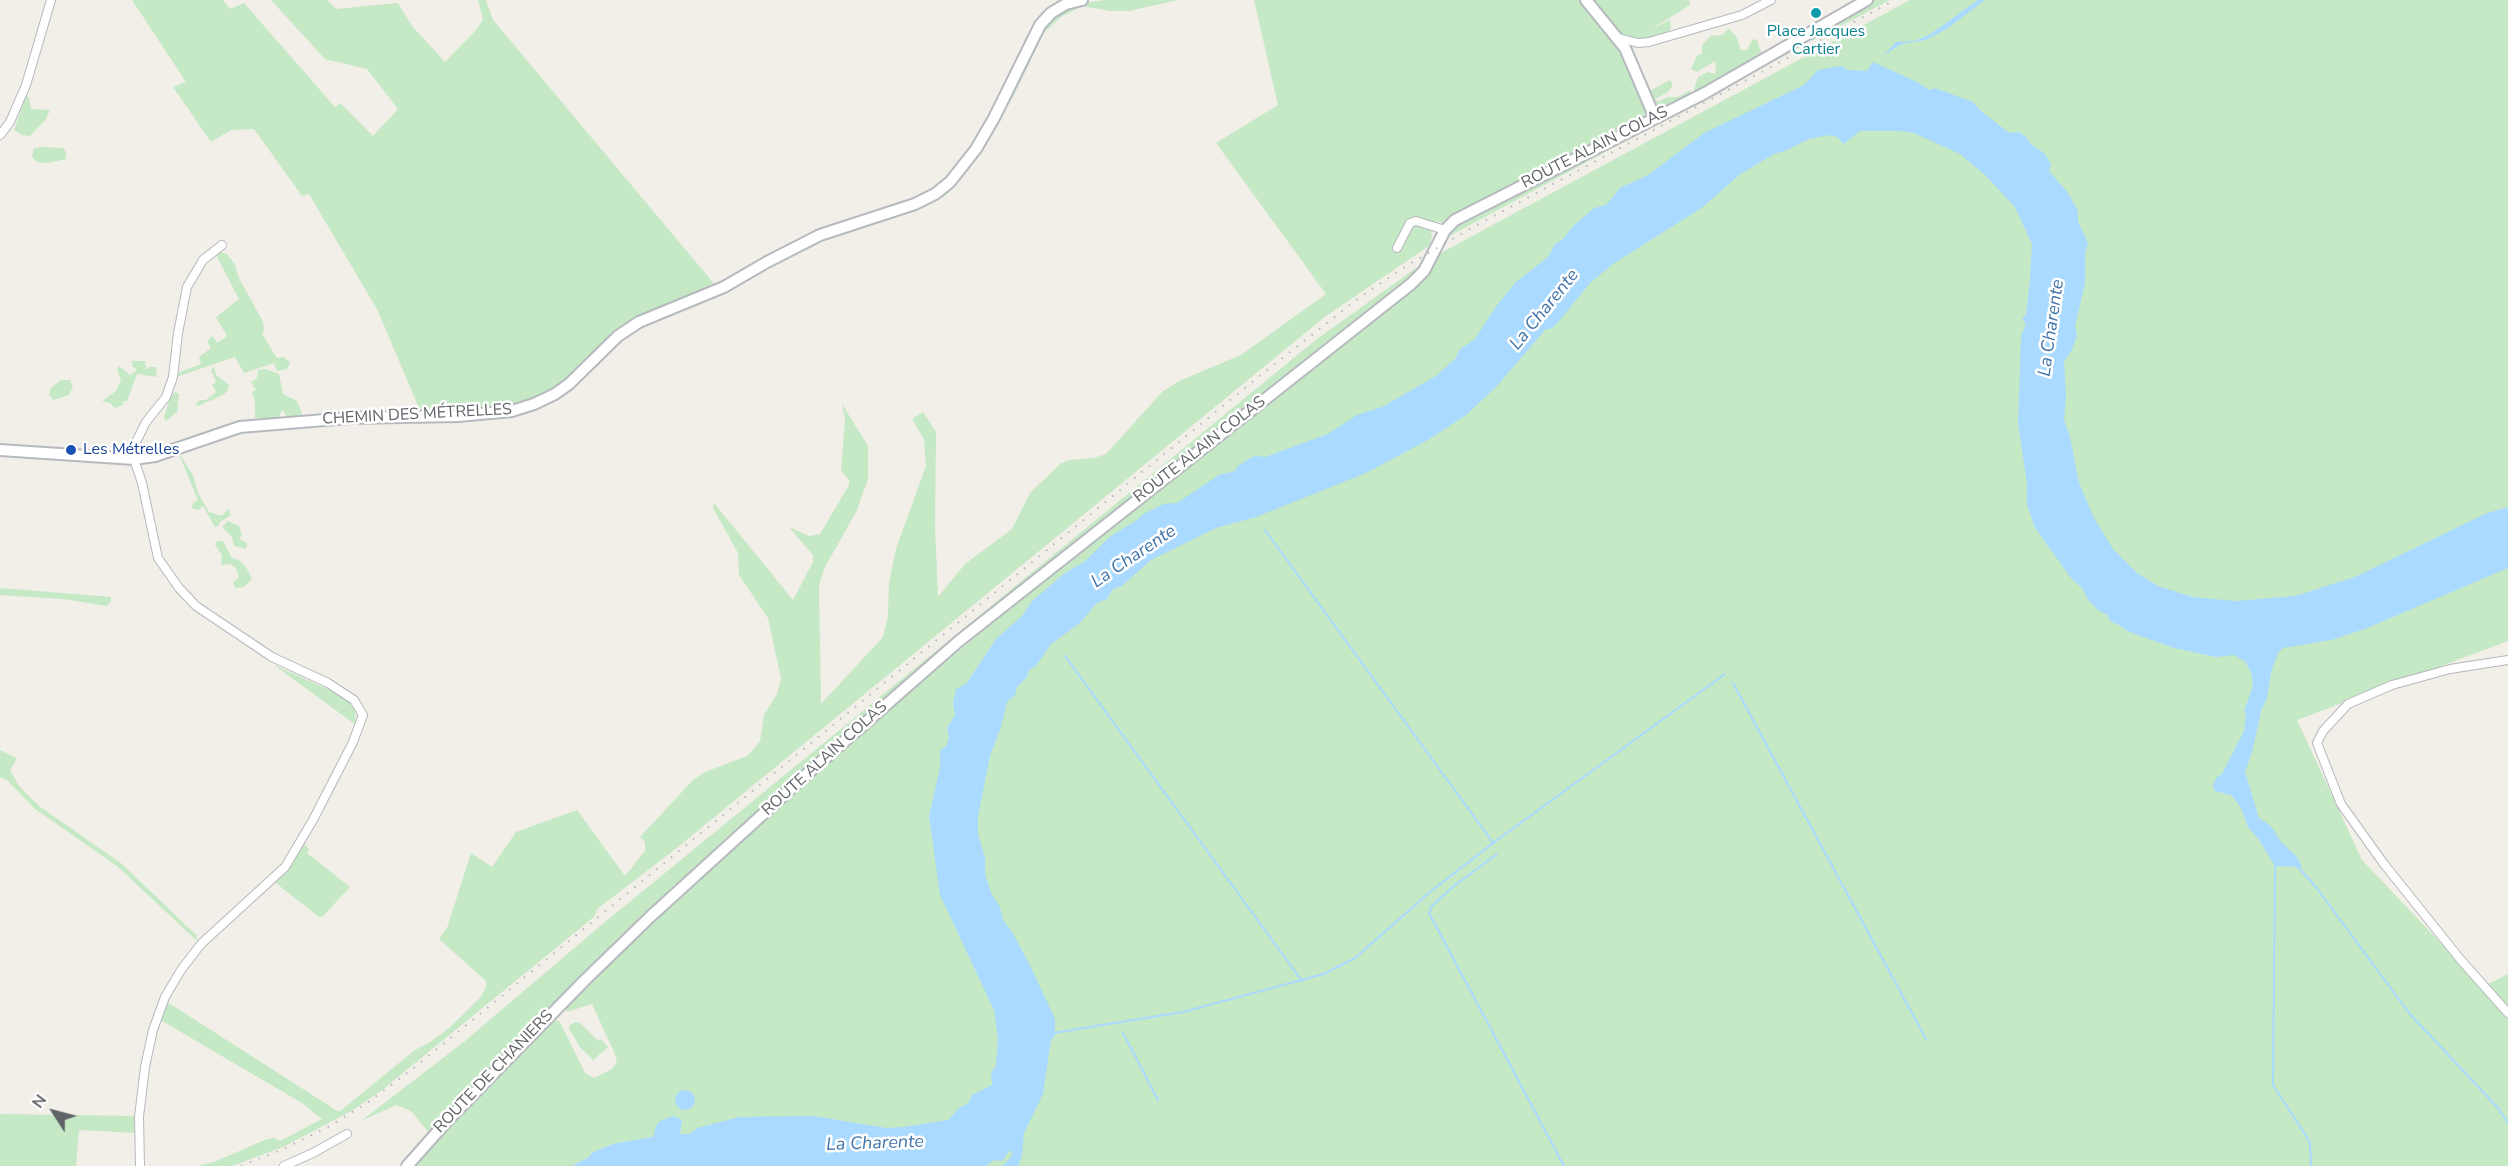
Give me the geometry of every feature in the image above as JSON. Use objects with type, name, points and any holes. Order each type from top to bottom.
[{"type":"street","points":[[0,135],[10,122],[26,85],[51,0]]},
{"type":"street","name":"CHEMIN DES MÉTRELLES","points":[[0,450],[134,459],[155,456],[240,427],[349,418],[458,416],[513,411],[555,394],[618,336],[639,322],[724,287],[820,235],[915,204],[935,194],[950,182],[976,149],[1008,92],[1040,25],[1051,13],[1066,4],[1082,0]]},
{"type":"street","points":[[1586,0],[1625,48],[1655,118]]},
{"type":"street","points":[[1617,38],[1638,43],[1649,42],[1742,15],[1771,0]]},
{"type":"street","name":"ROUTE ALAIN COLAS","points":[[584,981],[651,916],[934,662],[1411,284],[1424,271],[1445,230],[1455,220],[1728,80],[1867,0]]},
{"type":"street","points":[[1397,248],[1410,223],[1416,221],[1445,230]]},
{"type":"street","points":[[140,1166],[139,1118],[145,1067],[153,1030],[165,997],[181,970],[201,944],[285,867],[313,820],[353,742],[363,715],[354,700],[328,683],[272,657],[209,616],[179,588],[158,558],[142,483],[134,459],[134,446],[146,422],[166,397],[173,377],[177,333],[187,287],[203,260],[222,245]]},
{"type":"street","points":[[2508,660],[2450,669],[2392,685],[2348,704],[2323,731],[2318,743],[2341,804],[2426,916],[2508,1013]]},
{"type":"street","name":"ROUTE DE CHANIERS","points":[[407,1166],[448,1120],[584,981]]},
{"type":"street","points":[[284,1166],[313,1154],[346,1134]]},
{"type":"green space","points":[[132,0],[223,0],[230,9],[244,3],[335,107],[340,103],[373,136],[398,109],[367,69],[325,59],[271,0],[327,0],[336,9],[398,3],[412,26],[445,62],[477,29],[483,19],[478,0],[486,0],[493,20],[716,286],[653,311],[568,380],[540,398],[502,409],[421,413],[378,311],[309,194],[302,196],[254,129],[231,130],[211,142],[173,87],[186,82]]},
{"type":"green space","points":[[1106,0],[1178,0],[1129,11],[1111,11],[1082,6],[1061,17],[1044,33],[1014,95],[989,139],[963,177],[945,196],[911,209],[954,183],[1033,41],[1051,16],[1083,3]]},
{"type":"green space","points":[[1254,0],[1581,0],[1616,40],[1650,112],[1641,120],[1442,222],[1429,221],[1432,236],[1429,246],[1326,316],[673,851],[597,909],[595,916],[382,1090],[353,1110],[283,1147],[232,1166],[198,1166],[214,1162],[265,1140],[274,1138],[280,1141],[322,1119],[302,1103],[157,1018],[164,1000],[339,1112],[415,1050],[449,1028],[480,998],[486,987],[486,981],[439,939],[447,928],[471,853],[492,867],[516,832],[577,810],[625,876],[645,851],[645,842],[640,837],[693,780],[705,772],[747,756],[753,750],[760,741],[764,715],[777,694],[781,678],[768,618],[739,575],[738,553],[713,508],[714,503],[793,600],[813,562],[813,555],[789,527],[809,536],[820,534],[849,485],[849,480],[841,470],[845,420],[842,404],[868,446],[868,479],[857,510],[825,567],[819,585],[821,704],[883,637],[888,616],[889,583],[896,549],[926,466],[924,439],[912,419],[923,412],[936,432],[935,526],[938,597],[965,564],[1012,529],[1030,493],[1060,464],[1069,460],[1094,458],[1106,454],[1162,392],[1179,381],[1241,355],[1326,294],[1216,143],[1278,105]]},
{"type":"green space","points":[[1591,0],[1689,0],[1690,5],[1650,30],[1670,20],[1671,28],[1667,33],[1637,40],[1625,38],[1618,33]]},
{"type":"green space","points":[[1872,0],[1890,0],[1812,41],[1810,39]]},
{"type":"green space","points":[[1910,0],[2508,0],[2508,641],[2297,720],[2362,860],[2455,958],[2488,984],[2508,974],[2508,1166],[735,1166],[1014,1135],[628,1141],[594,1152],[572,1166],[413,1166],[544,1028],[557,1020],[585,1073],[594,1078],[612,1069],[617,1062],[614,1052],[592,1004],[567,1012],[566,1007],[641,934],[640,929],[650,920],[656,919],[825,766],[825,761],[829,757],[835,757],[840,748],[860,730],[866,729],[878,720],[879,713],[889,710],[1082,546],[1255,414],[1437,255]]},
{"type":"green space","points":[[1729,28],[1737,38],[1741,50],[1747,50],[1753,39],[1757,40],[1762,55],[1803,42],[1806,44],[1444,239],[1454,227],[1474,214],[1659,112],[1654,109],[1646,93],[1670,80],[1673,85],[1668,92],[1655,99],[1658,102],[1667,97],[1678,97],[1688,91],[1693,92],[1698,77],[1708,72],[1716,74],[1715,61],[1697,72],[1691,69],[1697,56],[1702,53],[1702,45],[1711,36],[1722,35]]},
{"type":"green space","points":[[26,96],[29,97],[31,109],[50,110],[46,119],[30,136],[22,135],[14,130]]},
{"type":"green space","points":[[34,148],[63,148],[66,152],[66,159],[48,163],[37,162],[32,157]]},
{"type":"green space","points":[[217,250],[228,255],[235,265],[238,276],[263,322],[262,334],[277,358],[283,357],[290,362],[287,369],[277,371],[274,363],[244,373],[235,357],[176,377],[175,374],[201,364],[199,357],[211,348],[207,342],[210,338],[213,336],[217,343],[227,336],[216,317],[239,299],[215,253]]},
{"type":"green space","points":[[1423,263],[1419,271],[911,675],[680,886],[514,1044],[430,1134],[411,1111],[396,1105],[361,1121],[465,1041],[599,927],[1317,339]]},
{"type":"green space","points":[[132,361],[145,361],[146,370],[149,367],[156,367],[157,377],[137,374],[127,401],[122,402],[123,405],[115,408],[110,403],[102,401],[116,391],[121,380],[117,369],[119,366],[130,375],[137,370],[132,366]]},
{"type":"green space","points":[[214,367],[216,375],[229,385],[228,390],[223,395],[198,406],[195,404],[200,400],[206,400],[216,392],[212,385],[216,382],[211,370]]},
{"type":"green space","points":[[265,369],[279,374],[283,394],[297,401],[302,414],[300,419],[289,419],[282,410],[278,420],[255,418],[255,402],[252,392],[256,390],[251,382],[257,378],[258,370]]},
{"type":"green space","points":[[61,380],[70,380],[73,387],[69,395],[53,400],[49,395],[51,388]]},
{"type":"green space","points":[[175,392],[179,394],[177,412],[166,421],[164,417],[170,398]]},
{"type":"green space","points":[[178,452],[193,475],[198,493],[209,512],[222,516],[228,509],[231,515],[218,526],[215,527],[203,506],[198,510],[192,508],[193,503],[198,500]]},
{"type":"green space","points":[[228,521],[239,526],[242,535],[239,539],[247,543],[246,549],[234,546],[232,537],[222,527]]},
{"type":"green space","points":[[217,541],[223,541],[232,558],[239,560],[246,567],[252,579],[244,587],[235,588],[233,582],[239,577],[236,568],[230,564],[221,565],[222,555],[215,545]]},
{"type":"green space","points":[[0,588],[111,597],[111,601],[107,606],[63,599],[0,595]]},
{"type":"green space","points":[[274,665],[345,697],[355,711],[356,725]]},
{"type":"green space","points":[[0,750],[17,758],[10,770],[19,786],[39,806],[122,864],[197,936],[196,940],[117,866],[35,809],[8,781],[0,777]]},
{"type":"green space","points":[[305,844],[309,850],[307,853],[350,887],[323,916],[319,917],[272,880]]},
{"type":"green space","points":[[575,1022],[580,1023],[598,1041],[601,1039],[608,1047],[593,1060],[580,1047],[569,1029],[569,1026]]},
{"type":"green space","points":[[0,1114],[136,1116],[136,1133],[79,1130],[76,1166],[0,1166]]},
{"type":"water","points":[[1978,0],[1985,0],[1948,28],[1926,40],[1901,44],[1883,56],[1896,42],[1914,41],[1929,35]]},
{"type":"water","name":"La Charente","points":[[1873,62],[1929,90],[1935,88],[1973,102],[2009,133],[2019,132],[2026,137],[2031,144],[2045,154],[2051,165],[2049,171],[2068,193],[2078,211],[2078,221],[2088,243],[2085,253],[2085,284],[2075,326],[2077,335],[2072,350],[2064,361],[2066,395],[2064,420],[2070,437],[2079,483],[2094,518],[2113,549],[2137,573],[2158,586],[2193,597],[2236,601],[2295,596],[2355,577],[2487,513],[2508,507],[2508,568],[2367,628],[2331,640],[2283,648],[2278,653],[2245,772],[2259,818],[2271,826],[2281,842],[2297,857],[2302,867],[2275,866],[2248,827],[2241,808],[2231,795],[2215,791],[2213,786],[2216,778],[2222,774],[2244,731],[2246,714],[2244,711],[2253,686],[2252,676],[2246,662],[2234,655],[2216,657],[2174,648],[2127,631],[2110,621],[2108,615],[2099,611],[2088,600],[2083,589],[2071,578],[2035,528],[2027,505],[2027,484],[2018,423],[2021,336],[2026,324],[2022,319],[2026,314],[2032,244],[2015,207],[1985,175],[1960,154],[1914,133],[1860,131],[1844,144],[1837,137],[1829,135],[1809,139],[1774,154],[1739,175],[1703,207],[1613,264],[1590,283],[1555,326],[1545,330],[1497,386],[1466,415],[1428,440],[1366,473],[1256,517],[1216,528],[1151,560],[1122,586],[1113,589],[1107,599],[1097,603],[1080,623],[1051,644],[1036,666],[1029,670],[1027,677],[1017,687],[1015,695],[1007,702],[990,756],[978,816],[978,834],[985,858],[985,874],[992,895],[1000,907],[1003,920],[1030,965],[1055,1019],[1055,1035],[1051,1040],[1043,1094],[1024,1133],[1022,1156],[1018,1166],[1002,1166],[1012,1156],[1011,1149],[1002,1161],[994,1160],[986,1166],[572,1166],[589,1157],[593,1152],[616,1143],[653,1137],[660,1121],[674,1116],[682,1120],[680,1134],[690,1134],[697,1128],[739,1117],[814,1116],[887,1128],[903,1127],[948,1120],[960,1107],[968,1104],[972,1095],[992,1085],[991,1074],[996,1065],[998,1038],[994,1010],[940,895],[929,816],[940,768],[940,750],[946,746],[949,737],[947,728],[955,715],[953,703],[956,689],[966,684],[996,639],[1022,616],[1032,601],[1065,573],[1084,562],[1111,536],[1143,514],[1164,504],[1177,503],[1219,475],[1235,471],[1238,466],[1255,456],[1265,457],[1328,434],[1357,415],[1382,407],[1436,376],[1456,358],[1459,350],[1475,339],[1497,305],[1516,282],[1548,257],[1555,244],[1563,239],[1572,227],[1594,208],[1606,205],[1620,188],[1648,175],[1704,133],[1804,85],[1818,70],[1842,66],[1848,70],[1867,71]]},
{"type":"water","points":[[681,1090],[689,1090],[695,1096],[695,1104],[689,1110],[681,1110],[675,1104],[675,1096]]},
{"type":"waterway","points":[[1265,530],[1494,844]]},
{"type":"waterway","points":[[1065,656],[1302,981]]},
{"type":"waterway","points":[[1053,1033],[1183,1012],[1324,974],[1355,958],[1430,892],[1493,843],[1725,674]]},
{"type":"waterway","points":[[1733,683],[1926,1039]]},
{"type":"waterway","points":[[1497,854],[1454,886],[1432,906],[1429,913],[1564,1166]]},
{"type":"waterway","points":[[2275,866],[2273,1085],[2310,1142],[2311,1166]]},
{"type":"waterway","points":[[2298,867],[2316,887],[2409,1013],[2498,1108],[2508,1123]]},
{"type":"waterway","points":[[1123,1033],[1158,1100]]},
{"type":"railway","points":[[241,1166],[326,1128],[367,1103],[415,1067],[1262,374],[1360,297],[1466,231],[1895,0]]},
{"type":"place","name":"Place Jacques Cartier","points":[[1816,13]]},
{"type":"place","name":"Les Métrelles","points":[[71,450]]}]
